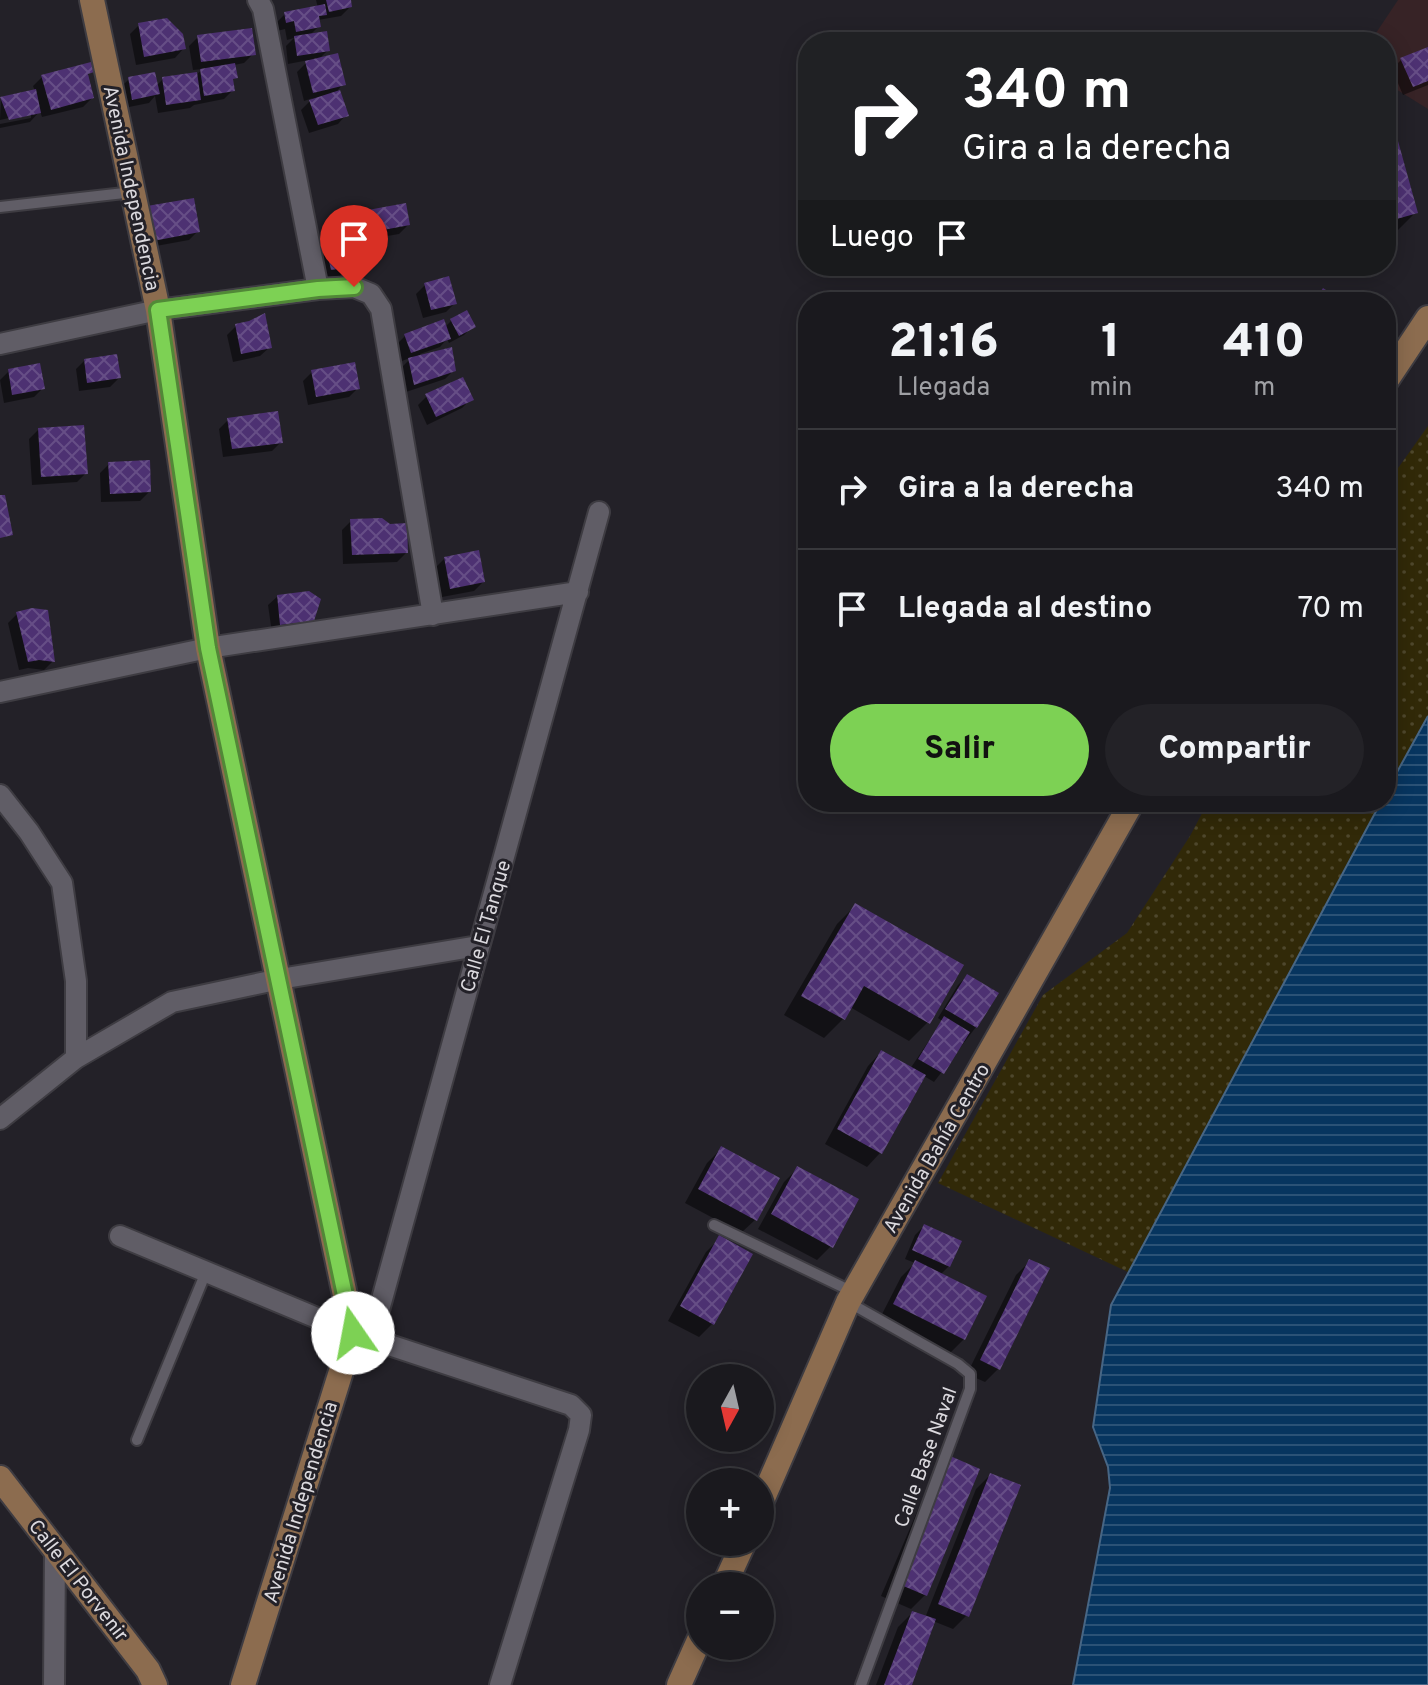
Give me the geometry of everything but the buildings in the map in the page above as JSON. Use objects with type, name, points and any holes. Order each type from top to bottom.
[{"type":"street","name":"Avenida Independencia","points":[[92,0],[158,310],[208,648],[362,1336],[243,1685]]},
{"type":"street","points":[[258,0],[263,9],[318,289]]},
{"type":"street","points":[[0,344],[158,310],[318,289],[354,287],[371,294],[381,309],[433,615]]},
{"type":"street","points":[[1396,366],[1428,318]]},
{"type":"street","name":"Calle El Tanque","points":[[362,1336],[478,946],[599,512]]},
{"type":"street","points":[[0,692],[208,648],[578,592]]},
{"type":"street","points":[[0,795],[62,883],[76,981],[76,1058]]},
{"type":"street","name":"Avenida Bahía Centro","points":[[774,1473],[851,1297],[1126,812]]},
{"type":"street","points":[[0,1119],[76,1058],[172,1002],[280,979],[478,946]]},
{"type":"street","points":[[120,1236],[362,1336],[571,1405],[581,1415],[500,1685]]},
{"type":"street","name":"Calle El Porvenir","points":[[0,1478],[148,1670],[155,1685]]},
{"type":"street","points":[[54,1685],[55,1548]]},
{"type":"street","points":[[679,1685],[690,1660]]},
{"type":"lane","points":[[0,207],[133,192]]},
{"type":"lane","points":[[714,1225],[851,1297]]},
{"type":"lane","points":[[137,1440],[207,1270]]},
{"type":"lane","name":"Calle Base Naval","points":[[851,1297],[970,1374],[970,1389],[861,1685]]},
{"type":"shaded area","points":[[1398,0],[1428,0],[1428,109],[1396,89],[1396,32],[1377,32]]},
{"type":"sand","points":[[1428,426],[1428,748],[1396,804],[1396,471]]},
{"type":"sand","points":[[1203,812],[1391,812],[1128,1272],[938,1183],[1043,995],[1127,933]]},
{"type":"water","points":[[1428,716],[1428,1685],[1073,1685],[1110,1488],[1108,1467],[1093,1427],[1111,1305],[1376,812],[1396,812],[1396,774]]},
{"type":"route","points":[[353,1333],[208,648],[158,310],[354,287]]}]
